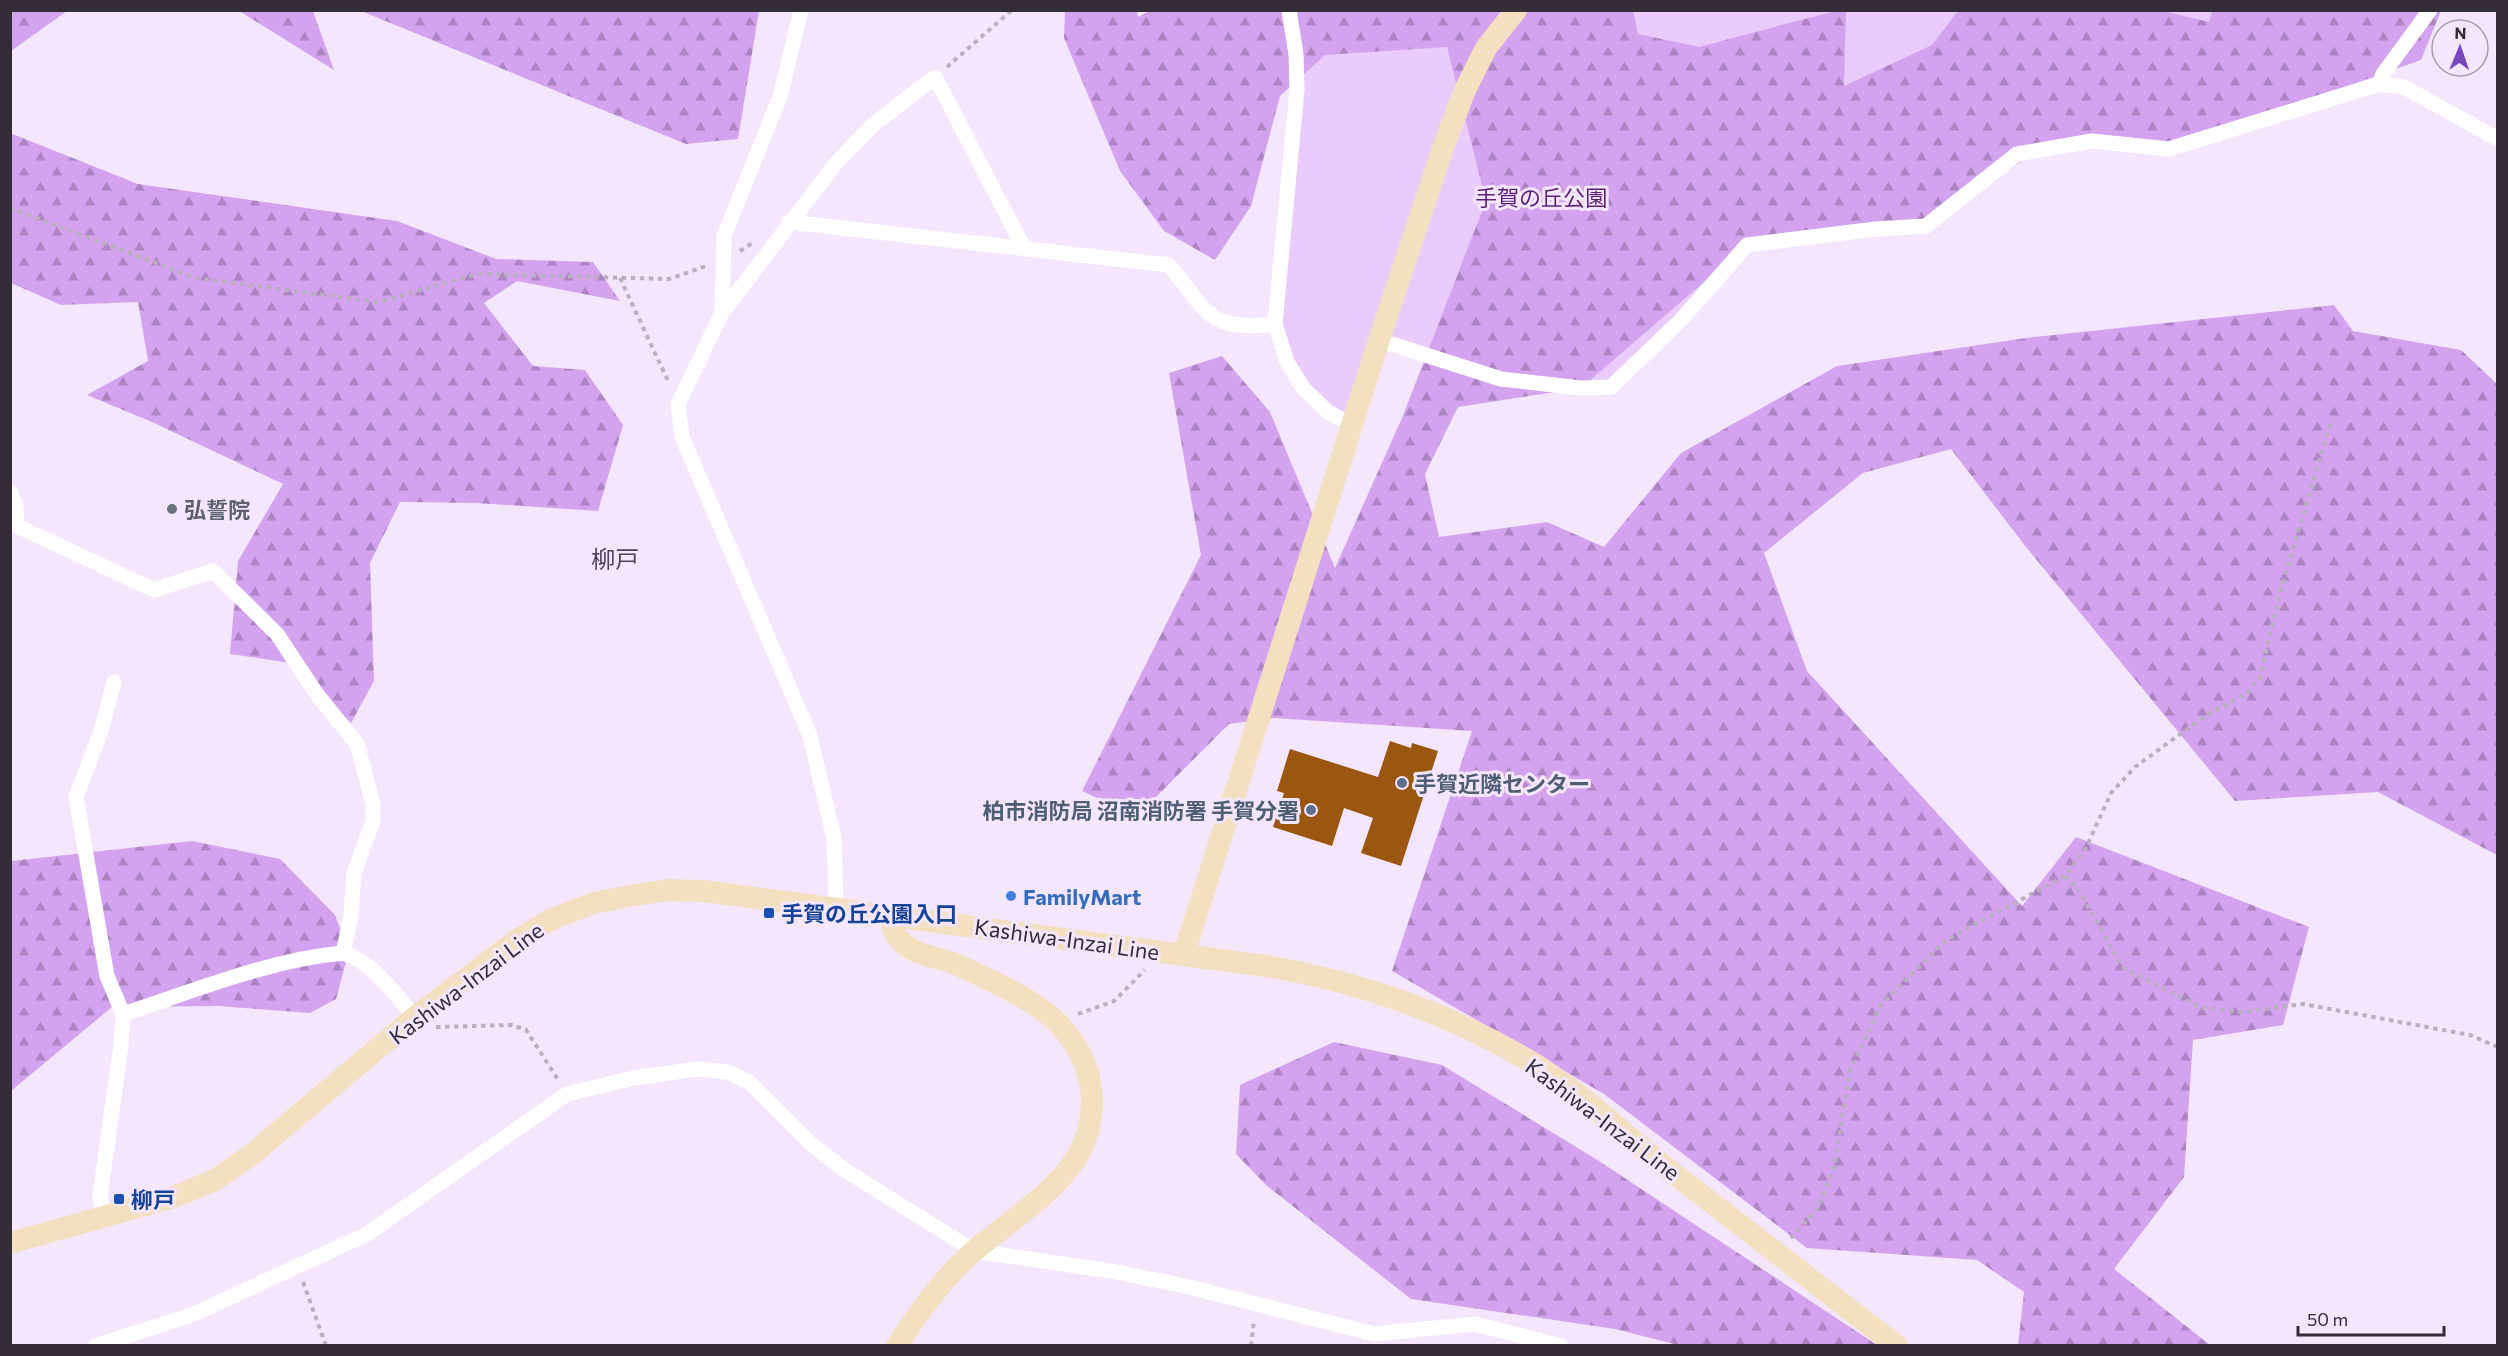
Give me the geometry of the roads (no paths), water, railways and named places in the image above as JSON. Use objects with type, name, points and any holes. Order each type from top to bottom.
[{"type":"main road","points":[[1184,954],[1379,340],[1465,90],[1486,48],[1516,10]]},
{"type":"main road","name":"Kashiwa-Inzai Line","points":[[10,1243],[174,1197],[215,1180],[425,1022],[517,940],[554,918],[594,903],[668,890],[704,891],[1184,954],[1320,975],[1418,1005],[1527,1060],[1580,1098],[1897,1346]]},
{"type":"main road","points":[[890,916],[894,935],[905,946],[920,954],[954,963],[1027,997],[1057,1019],[1074,1044],[1087,1070],[1091,1090],[1091,1119],[1082,1149],[1064,1178],[974,1251],[947,1277],[897,1346]]},
{"type":"street","points":[[722,313],[724,236],[780,97],[801,10]]},
{"type":"street","points":[[1289,10],[1296,54],[1297,90],[1275,324],[1287,362],[1304,389],[1328,412],[1352,424]]},
{"type":"street","points":[[2379,84],[2383,74],[2430,10]]},
{"type":"street","points":[[836,907],[834,838],[810,736],[682,437],[678,404],[722,313],[789,222],[836,163],[874,124],[935,76],[1024,248]]},
{"type":"street","points":[[1379,340],[1501,379],[1581,387],[1611,387],[1680,321],[1747,245],[1876,229],[1926,226],[2017,154],[2092,141],[2169,149],[2379,84],[2404,87],[2498,139]]},
{"type":"street","points":[[789,222],[1169,265],[1211,317],[1224,323],[1245,327],[1275,324]]},
{"type":"street","points":[[10,492],[16,505],[16,526],[154,590],[213,571],[277,634],[316,693],[357,744],[374,804],[373,821],[354,873],[351,916],[343,954]]},
{"type":"street","points":[[104,1217],[100,1196],[121,1045],[123,1014],[107,976],[76,797],[101,731],[114,682]]},
{"type":"street","points":[[123,1014],[265,969],[315,956],[343,954],[354,956],[372,969],[425,1022]]},
{"type":"street","points":[[95,1346],[192,1315],[367,1234],[567,1094],[634,1078],[698,1069],[728,1072],[748,1082],[810,1143],[843,1169],[974,1251],[1111,1271],[1257,1304],[1374,1334],[1475,1324],[1561,1346]]},
{"type":"place","name":"弘誓院","points":[[172,509]]},
{"type":"place","name":"手賀近隣センター","points":[[1402,783]]},
{"type":"place","name":"柏市消防局 沼南消防署 手賀分署","points":[[1311,810]]},
{"type":"place","name":"FamilyMart","points":[[1011,896]]},
{"type":"place","name":"手賀の丘公園入口","points":[[769,913]]},
{"type":"place","name":"柳戸","points":[[119,1199]]},
{"type":"district","name":"柳戸","points":[[615,558]]},
{"type":"park label","name":"手賀の丘公園","points":[[1541,197]]}]
